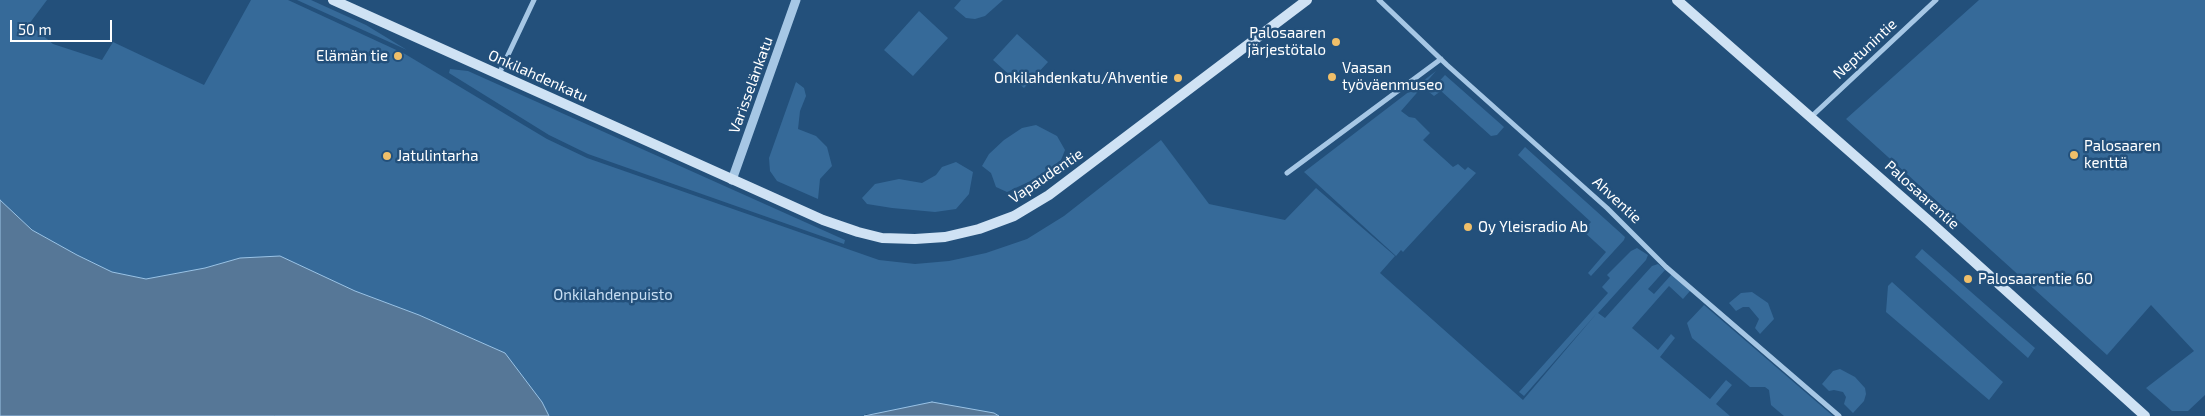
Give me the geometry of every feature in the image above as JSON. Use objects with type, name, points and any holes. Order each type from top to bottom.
[{"type":"main road","name":"Onkilahdenkatu","points":[[332,0],[732,180]]},
{"type":"main road","name":"Vapaudentie","points":[[732,180],[823,220],[882,238],[915,239],[945,237],[979,228],[1014,216],[1049,195],[1307,0]]},
{"type":"main road","name":"Palosaarentie","points":[[1677,0],[2069,346],[2145,416]]},
{"type":"street","points":[[498,75],[534,0]]},
{"type":"street","name":"Varisselänkatu","points":[[732,180],[796,0]]},
{"type":"street","name":"Ahventie","points":[[1379,0],[1441,59],[1608,208],[1666,267],[1840,416]]},
{"type":"street","name":"Neptunintie","points":[[1810,117],[1936,0]]},
{"type":"street","points":[[1287,172],[1441,59]]},
{"type":"green space","name":"Onkilahdenpuisto","points":[[0,0],[47,0],[29,24],[53,44],[102,60],[113,42],[204,85],[251,0],[288,0],[405,54],[547,139],[587,158],[879,260],[915,264],[949,261],[986,253],[1027,239],[1064,216],[1161,140],[1209,204],[1285,220],[1316,188],[1395,256],[1380,273],[1523,400],[1597,313],[1524,396],[1519,392],[1608,293],[1602,287],[1610,278],[1607,275],[1631,251],[1637,248],[1648,255],[1646,260],[1598,313],[1605,318],[1652,266],[1658,264],[1665,270],[1648,289],[1654,294],[1672,274],[1690,291],[1683,299],[1669,286],[1632,328],[1658,350],[1671,334],[1675,338],[1660,357],[1710,399],[1726,380],[1732,385],[1716,404],[1730,416],[999,416],[994,413],[866,414],[864,416],[549,416],[542,402],[505,353],[419,315],[355,291],[240,258],[205,268],[146,279],[112,272],[32,230],[0,200]]},
{"type":"green space","points":[[297,0],[311,0],[366,25],[407,50]]},
{"type":"green space","points":[[961,0],[1003,0],[985,16],[975,19],[966,18],[954,8]]},
{"type":"green space","points":[[1979,0],[2205,0],[2205,395],[2188,411],[2172,411],[2146,388],[2194,351],[2151,305],[2107,355],[1846,119]]},
{"type":"green space","points":[[919,11],[948,38],[913,76],[884,50]]},
{"type":"green space","points":[[1017,34],[1048,62],[1024,88],[993,60]]},
{"type":"green space","points":[[450,69],[468,71],[845,240],[844,244],[588,154],[549,135],[449,73]]},
{"type":"green space","points":[[1436,71],[1401,111],[1409,117],[1415,118],[1430,133],[1423,140],[1453,167],[1458,164],[1465,170],[1468,167],[1476,173],[1403,252],[1401,250],[1396,256],[1304,172]]},
{"type":"green space","points":[[1445,75],[1504,127],[1497,135],[1491,136],[1441,91],[1434,96],[1429,92]]},
{"type":"green space","points":[[796,82],[804,88],[806,96],[800,111],[798,129],[816,136],[827,147],[832,166],[820,179],[818,199],[777,181],[770,171],[769,158]]},
{"type":"green space","points":[[1036,125],[1057,136],[1065,150],[1061,160],[1039,177],[1007,192],[996,187],[991,173],[982,166],[989,154],[1004,140],[1022,128]]},
{"type":"green space","points":[[1525,147],[1625,237],[1591,276],[1588,273],[1606,252],[1583,231],[1591,222],[1518,155]]},
{"type":"green space","points":[[956,162],[973,172],[969,194],[956,209],[935,212],[892,208],[867,204],[862,198],[875,184],[899,179],[922,183],[936,175],[942,167]]},
{"type":"green space","points":[[1922,249],[2035,348],[2028,358],[1915,257]]},
{"type":"green space","points":[[1892,282],[2003,382],[1989,400],[1886,312],[1888,286]]},
{"type":"green space","points":[[1752,292],[1768,303],[1774,319],[1760,334],[1755,328],[1759,319],[1749,307],[1743,307],[1736,311],[1729,303],[1741,293]]},
{"type":"green space","points":[[1704,305],[1833,416],[1784,416],[1771,405],[1769,390],[1765,387],[1750,387],[1692,338],[1687,323]]},
{"type":"green space","points":[[1840,369],[1855,377],[1865,388],[1864,401],[1853,413],[1844,404],[1846,397],[1843,392],[1829,391],[1822,384],[1833,371]]},
{"type":"shaded area","points":[[0,200],[32,230],[77,255],[112,272],[146,279],[205,268],[240,258],[280,256],[355,291],[419,315],[505,353],[542,402],[549,416],[0,416]]},
{"type":"shaded area","points":[[932,402],[994,413],[999,416],[864,416]]},
{"type":"place","name":"Palosaaren järjestötalo","points":[[1336,42]]},
{"type":"place","name":"Elämän tie","points":[[398,56]]},
{"type":"place","name":"Vaasan työväenmuseo","points":[[1332,77]]},
{"type":"place","name":"Onkilahdenkatu/Ahventie","points":[[1178,78]]},
{"type":"place","name":"Palosaaren kenttä","points":[[2074,155]]},
{"type":"place","name":"Jatulintarha","points":[[387,156]]},
{"type":"place","name":"Oy Yleisradio Ab","points":[[1468,227]]},
{"type":"place","name":"Palosaarentie 60","points":[[1968,279]]}]
